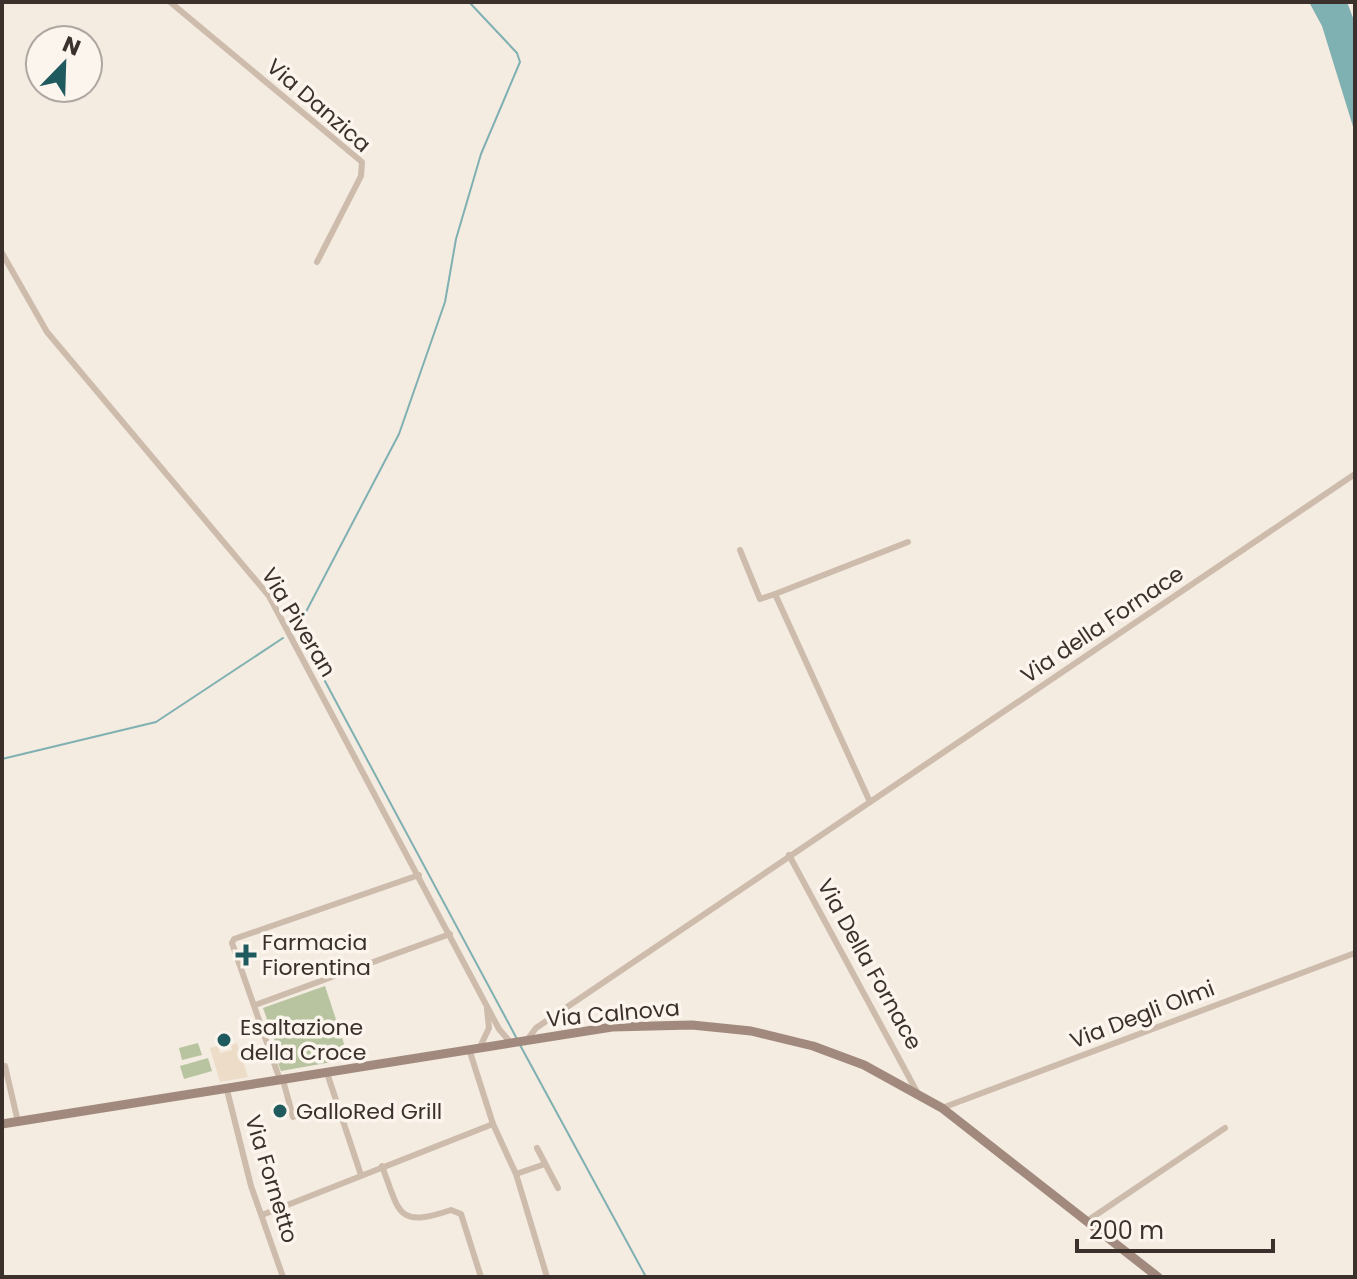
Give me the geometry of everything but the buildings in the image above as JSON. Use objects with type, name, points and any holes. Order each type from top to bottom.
[{"type":"main road","name":"Via Calnova","points":[[2,1124],[227,1090],[496,1044],[641,1025],[726,1027],[813,1046],[864,1065],[917,1092],[942,1108],[1158,1277]]},
{"type":"street","name":"Via Danzica","points":[[170,2],[362,162],[361,176],[317,262]]},
{"type":"street","name":"Via Piveran","points":[[2,253],[47,332],[263,588],[499,1029],[512,1042]]},
{"type":"street","name":"Via della Fornace","points":[[526,1040],[536,1028],[789,855],[1355,474]]},
{"type":"street","points":[[740,550],[760,599],[908,542]]},
{"type":"street","points":[[775,594],[870,802]]},
{"type":"street","name":"Via Della Fornace","points":[[789,855],[917,1092]]},
{"type":"street","points":[[306,1113],[293,1117],[232,943],[234,939],[419,875]]},
{"type":"street","points":[[255,1005],[450,934]]},
{"type":"street","name":"Via Degli Olmi","points":[[942,1108],[1355,953]]},
{"type":"street","name":"Via Piveran","points":[[487,1005],[489,1028],[496,1044]]},
{"type":"street","points":[[489,1028],[474,1048],[493,1124],[516,1174],[547,1277]]},
{"type":"street","points":[[496,1044],[499,1029]]},
{"type":"street","points":[[5,1066],[18,1122]]},
{"type":"street","points":[[327,1073],[361,1175]]},
{"type":"street","name":"Via Fornetto","points":[[227,1090],[251,1186],[283,1277]]},
{"type":"street","points":[[262,1215],[493,1124]]},
{"type":"street","points":[[1087,1221],[1225,1128]]},
{"type":"street","points":[[537,1148],[558,1188]]},
{"type":"street","points":[[516,1174],[545,1164]]},
{"type":"street","points":[[382,1166],[397,1205],[409,1218],[421,1220],[451,1210],[461,1214],[481,1277]]},
{"type":"green space","points":[[325,986],[349,1059],[281,1071],[276,1058],[279,1053],[263,1008]]},
{"type":"green space","points":[[198,1043],[202,1055],[182,1060],[179,1048]]},
{"type":"green space","points":[[208,1058],[212,1071],[184,1079],[180,1066]]},
{"type":"shaded area","points":[[237,1043],[248,1077],[220,1082],[210,1048],[218,1046],[220,1053],[232,1050],[231,1045]]},
{"type":"water","points":[[1309,2],[1347,2],[1355,23],[1355,133],[1322,26]]},
{"type":"waterway","points":[[469,2],[517,53],[520,62],[481,154],[456,239],[445,302],[399,434],[297,629],[517,1039]]},
{"type":"waterway","points":[[2,759],[156,722],[283,638]]},
{"type":"waterway","points":[[520,1045],[646,1277]]},
{"type":"place","name":"Farmacia Fiorentina","points":[[246,955]]},
{"type":"place","name":"Esaltazione della Croce","points":[[224,1040]]},
{"type":"place","name":"GalloRed Grill","points":[[280,1111]]}]
